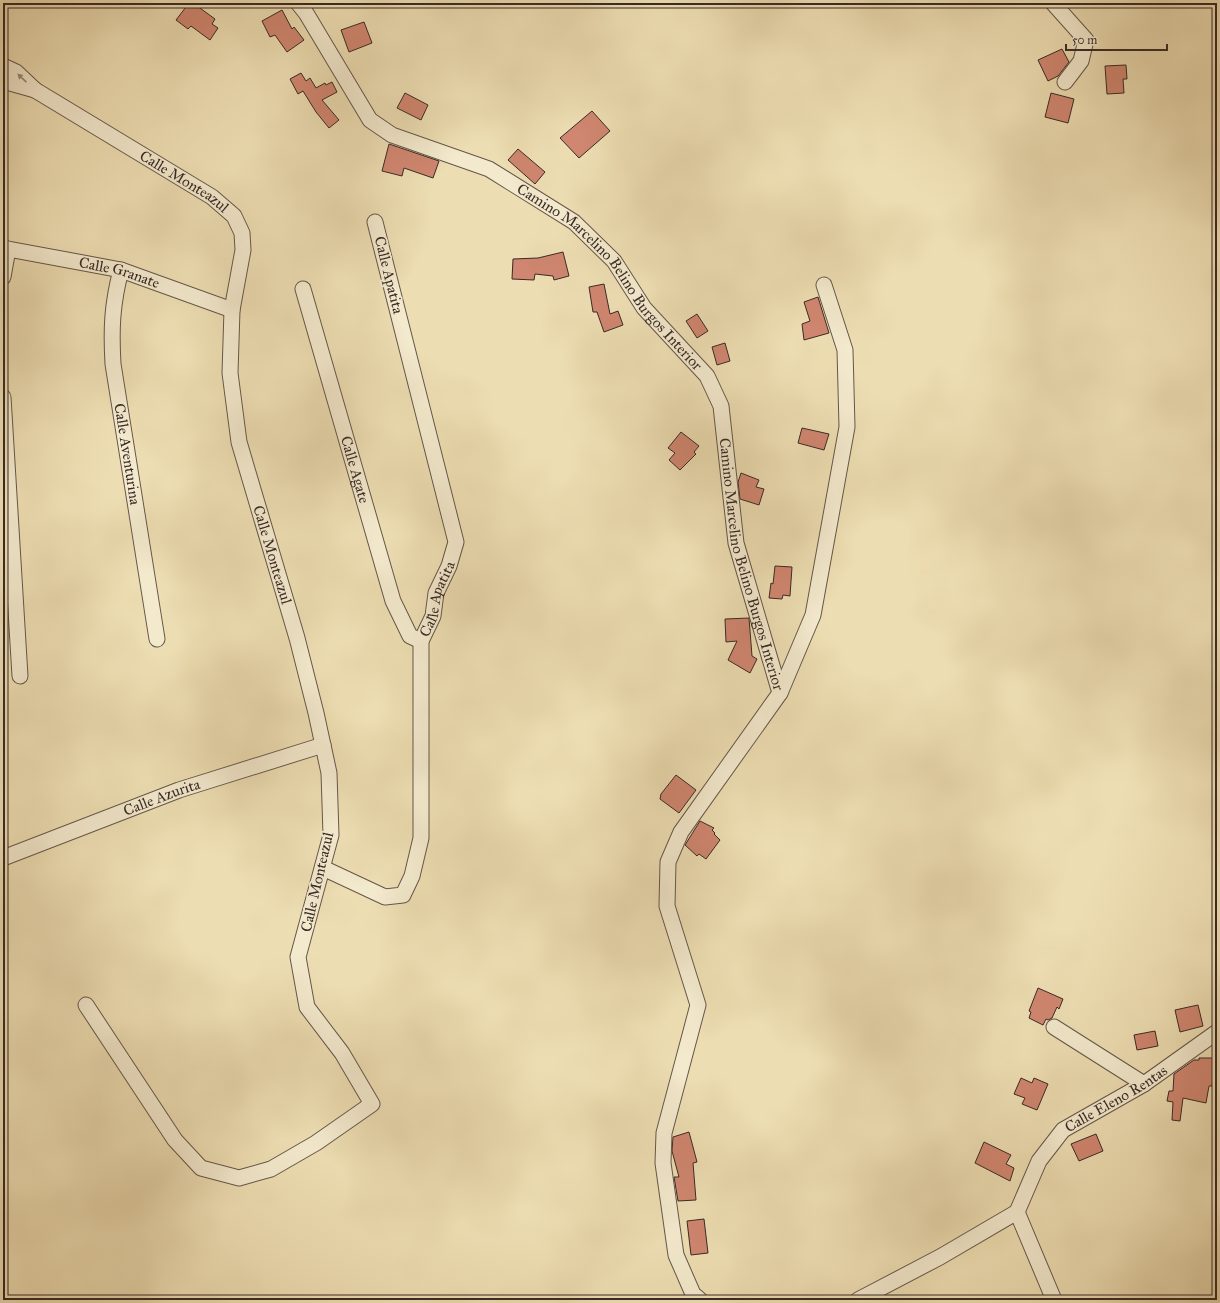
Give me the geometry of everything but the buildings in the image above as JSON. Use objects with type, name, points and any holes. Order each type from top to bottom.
[{"type":"street","name":"Camino Marcelino Belino Burgos Interior","points":[[298,3],[306,13],[370,120],[392,135],[489,169],[574,222],[614,261],[644,308],[707,376],[721,406],[736,543],[780,693],[681,832],[668,862],[667,906],[698,1005],[664,1133],[663,1163],[676,1256],[693,1294],[700,1300]]},
{"type":"street","points":[[1053,3],[1086,40],[1081,61],[1065,82]]},
{"type":"street","name":"Calle Monteazul","points":[[3,66],[16,72],[35,90],[212,197],[234,216],[242,232],[243,250],[232,310],[230,373],[239,442],[296,638],[329,773],[331,835],[298,957],[307,1007],[342,1053],[372,1104],[316,1143],[271,1169],[239,1178],[201,1168],[175,1140],[86,1005]]},
{"type":"street","name":"Calle Monteazul","points":[[3,82],[35,90]]},
{"type":"street","name":"Calle Apatita","points":[[323,868],[385,897],[403,896],[412,876],[421,838],[421,641],[433,616],[436,593],[449,566],[456,542],[375,222]]},
{"type":"street","points":[[3,277],[6,249]]},
{"type":"street","name":"Calle Granate","points":[[6,249],[121,270],[232,310]]},
{"type":"street","name":"Calle Aventurina","points":[[121,270],[114,298],[111,330],[113,364],[157,639]]},
{"type":"street","points":[[780,693],[813,615],[847,427],[845,350],[824,285]]},
{"type":"street","name":"Calle Agate","points":[[303,289],[393,601],[410,636],[421,641]]},
{"type":"street","points":[[3,397],[20,676]]},
{"type":"street","name":"Calle Azurita","points":[[3,858],[179,790],[323,745]]},
{"type":"street","points":[[1054,1026],[1144,1084]]},
{"type":"street","name":"Calle Eleno Rentas","points":[[1017,1212],[1039,1161],[1063,1130],[1144,1084],[1217,1032]]},
{"type":"street","points":[[858,1300],[940,1258],[1017,1212],[1054,1300]]}]
